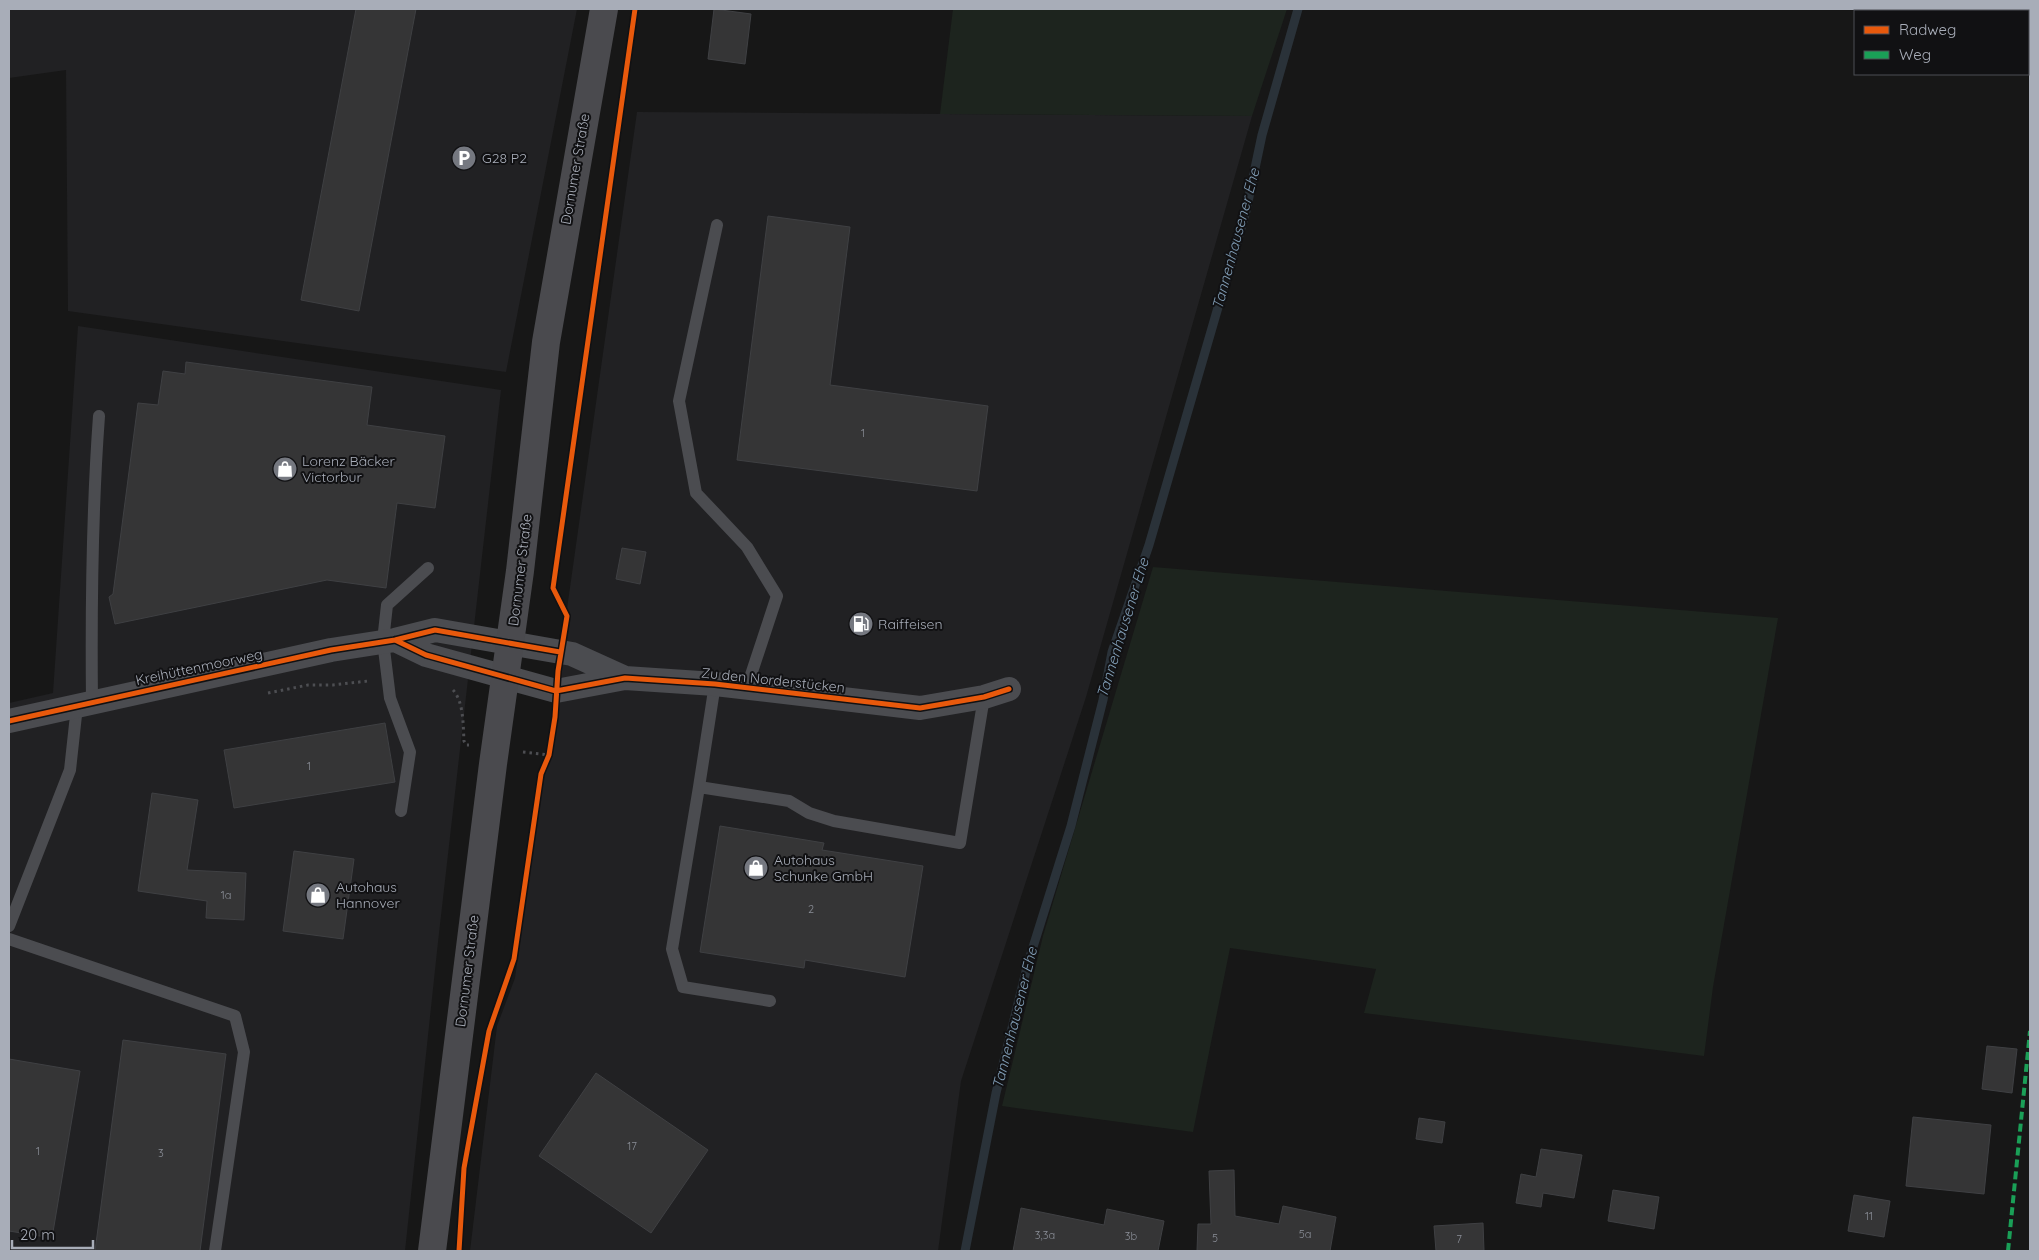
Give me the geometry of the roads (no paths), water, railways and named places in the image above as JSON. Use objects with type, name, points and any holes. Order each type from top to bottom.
[{"type":"main road","name":"Dornumer Straße","points":[[432,1251],[495,749],[511,644],[546,342],[604,9]]},
{"type":"street","name":"Kreihüttenmoorweg","points":[[9,721],[322,652],[436,630],[511,644]]},
{"type":"street","points":[[389,640],[426,655],[506,676]]},
{"type":"street","name":"Zu den Norderstücken","points":[[511,644],[572,654],[625,678]]},
{"type":"street","name":"Zu den Norderstücken","points":[[506,676],[556,691],[625,678],[747,687],[920,708],[984,697],[1009,689]]},
{"type":"lane","points":[[717,225],[678,401],[696,493],[747,547],[776,596],[747,687]]},
{"type":"lane","points":[[9,926],[70,770],[84,704],[91,609],[93,505],[99,416]]},
{"type":"lane","points":[[401,811],[410,752],[390,698],[387,605],[428,568]]},
{"type":"lane","points":[[715,684],[672,949],[683,987],[770,1000]]},
{"type":"lane","points":[[699,787],[789,801],[809,813],[834,821],[960,843],[984,697]]},
{"type":"lane","points":[[9,938],[235,1016],[244,1052],[215,1251]]},
{"type":"waterway","name":"Tannenhausener Ehe","points":[[965,1251],[996,1093],[1028,963],[1071,826],[1103,700],[1112,652],[1149,545],[1246,211],[1262,135],[1298,9]]},
{"type":"place","name":"G28 P2","points":[[464,158]]},
{"type":"place","name":"Lorenz Bäcker Victorbur","points":[[285,469]]},
{"type":"place","name":"Raiffeisen","points":[[861,624]]},
{"type":"place","name":"Autohaus Schunke GmbH","points":[[756,868]]},
{"type":"place","name":"Autohaus Hannover","points":[[318,895]]}]
